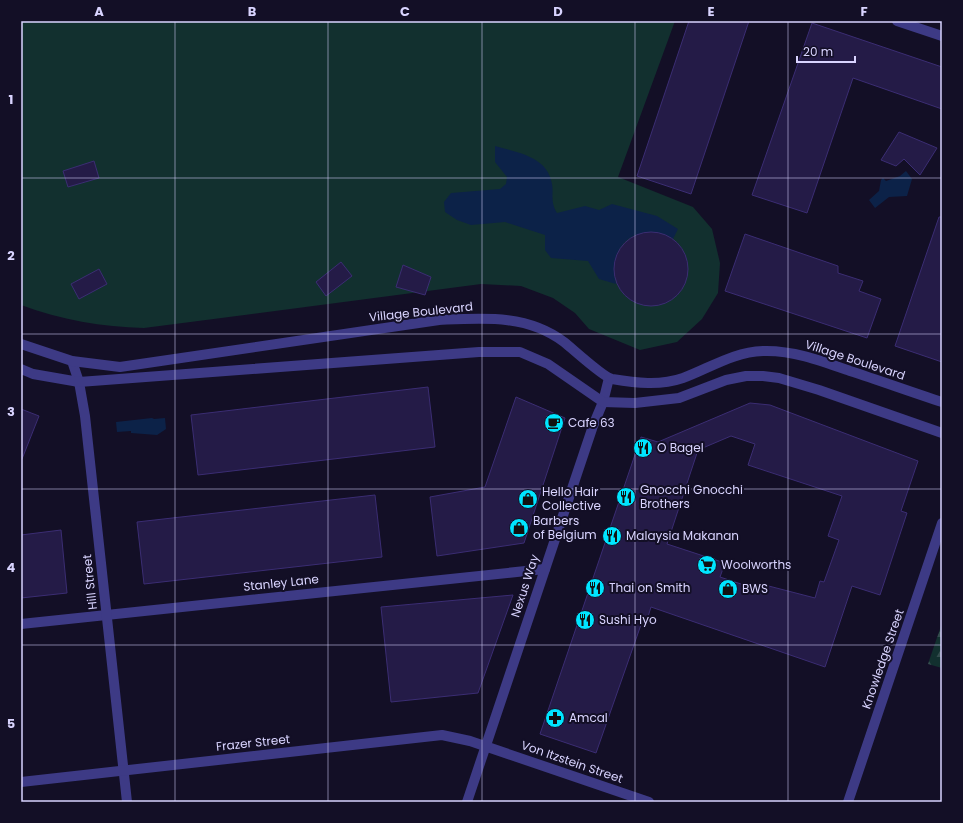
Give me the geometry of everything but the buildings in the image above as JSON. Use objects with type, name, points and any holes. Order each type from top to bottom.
[{"type":"street","points":[[897,21],[942,36]]},
{"type":"street","name":"Village Boulevard","points":[[21,344],[72,361],[120,367],[439,320],[492,318],[519,321],[545,331],[562,340],[609,378],[642,383],[664,382],[682,378],[724,359],[762,351],[782,352],[806,356],[942,402]]},
{"type":"street","points":[[21,369],[33,374],[79,382],[479,352],[520,352],[548,364],[603,402],[634,403],[679,398],[726,380],[746,376],[763,376],[778,378],[819,390],[942,433]]},
{"type":"street","name":"Hill Street","points":[[72,361],[79,382],[85,416],[127,802]]},
{"type":"street","name":"Nexus Way","points":[[467,802],[603,402],[609,378]]},
{"type":"street","name":"Knowledge Street","points":[[848,802],[942,523]]},
{"type":"street","name":"Stanley Lane","points":[[21,624],[545,569]]},
{"type":"street","name":"Frazer Street","points":[[21,782],[433,735],[449,735],[486,746]]},
{"type":"street","name":"Von Itzstein Street","points":[[486,746],[634,800],[649,802]]},
{"type":"green space","points":[[21,21],[675,21],[618,177],[693,207],[712,229],[720,263],[718,293],[702,319],[677,342],[640,350],[589,329],[575,313],[553,298],[521,286],[481,284],[144,328],[82,322],[51,315],[21,305]]},
{"type":"green space","points":[[942,623],[942,668],[928,664]]},
{"type":"water","points":[[495,146],[528,156],[543,165],[551,180],[553,204],[557,213],[585,206],[599,210],[612,204],[657,216],[678,229],[673,239],[660,234],[647,233],[636,235],[627,240],[620,248],[616,258],[614,270],[616,284],[599,279],[588,261],[551,258],[545,250],[545,235],[505,222],[471,225],[457,220],[445,212],[444,202],[451,193],[500,189],[506,184],[507,177],[495,162]]},
{"type":"water","points":[[906,171],[912,179],[907,196],[889,197],[875,208],[869,200],[879,191],[881,180],[883,178],[886,181],[900,176]]},
{"type":"water","points":[[165,418],[166,429],[157,435],[131,433],[131,431],[117,432],[116,422]]},
{"type":"place","name":"Cafe 63","points":[[554,423]]},
{"type":"place","name":"O Bagel","points":[[643,448]]},
{"type":"place","name":"Gnocchi Gnocchi Brothers","points":[[626,497]]},
{"type":"place","name":"Hello Hair Collective","points":[[528,499]]},
{"type":"place","name":"Barbers of Belgium","points":[[519,528]]},
{"type":"place","name":"Malaysia Makanan","points":[[612,536]]},
{"type":"place","name":"Woolworths","points":[[707,565]]},
{"type":"place","name":"Thai on Smith","points":[[595,588]]},
{"type":"place","name":"BWS","points":[[728,589]]},
{"type":"place","name":"Sushi Hyo","points":[[585,620]]},
{"type":"place","name":"Amcal","points":[[555,718]]}]
